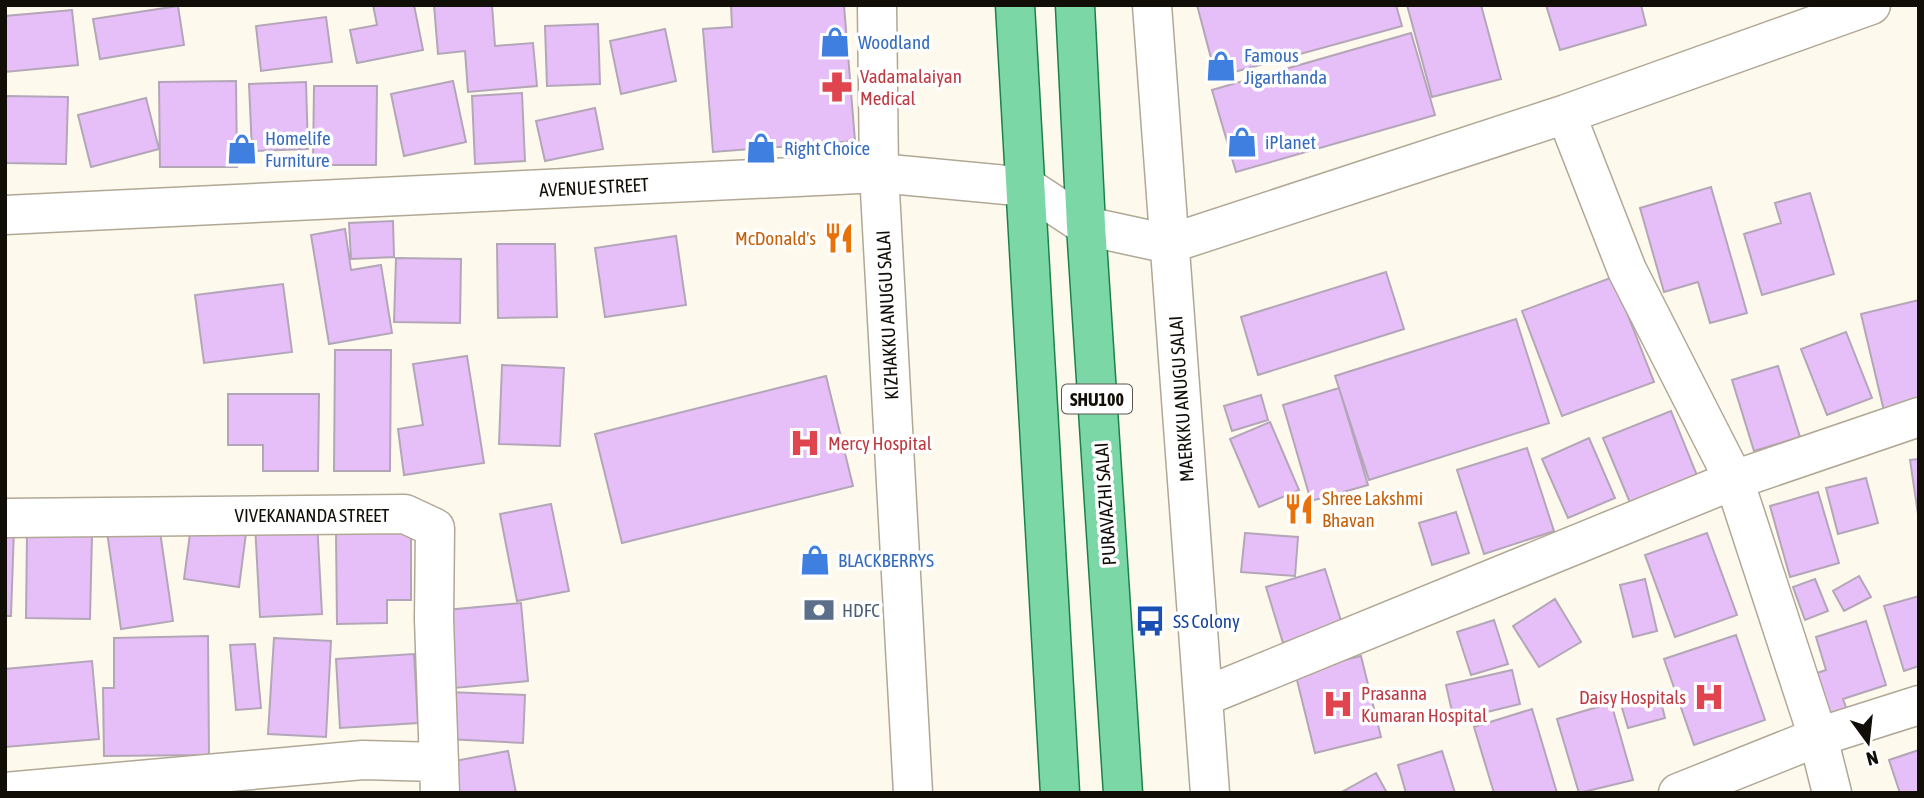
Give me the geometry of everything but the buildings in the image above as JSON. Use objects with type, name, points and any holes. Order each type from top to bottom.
[{"type":"main road","name":"SHU100","points":[[1015,5],[1060,793]]},
{"type":"main road","name":"PURAVAZHI SALAI","points":[[1075,5],[1086,226],[1123,793]]},
{"type":"street","name":"KIZHAKKU ANUGU SALAI","points":[[877,5],[879,173],[913,793]]},
{"type":"street","name":"MAERKKU ANUGU SALAI","points":[[1152,5],[1210,793]]},
{"type":"street","points":[[1170,244],[1566,114],[1871,5]]},
{"type":"street","points":[[1566,114],[1627,271],[1734,480],[1818,737],[1832,793]]},
{"type":"street","name":"AVENUE STREET","points":[[5,215],[879,173],[1027,187],[1086,226],[1170,244]]},
{"type":"street","points":[[1203,697],[1734,480],[1919,417]]},
{"type":"street","name":"VIVEKANANDA STREET","points":[[5,518],[405,514],[435,528],[439,777]]},
{"type":"street","points":[[1678,793],[1818,737],[1919,705]]},
{"type":"street","points":[[5,792],[363,760],[439,777]]},
{"type":"place","name":"Woodland","points":[[835,42]]},
{"type":"place","name":"Famous Jigarthanda","points":[[1221,66]]},
{"type":"place","name":"Vadamalaiyan Medical","points":[[837,87]]},
{"type":"place","name":"iPlanet","points":[[1242,142]]},
{"type":"place","name":"Right Choice","points":[[761,148]]},
{"type":"place","name":"Homelife Furniture","points":[[242,149]]},
{"type":"place","name":"McDonald's","points":[[839,238]]},
{"type":"place","name":"Mercy Hospital","points":[[805,443]]},
{"type":"place","name":"Shree Lakshmi Bhavan","points":[[1299,509]]},
{"type":"place","name":"BLACKBERRYS","points":[[815,560]]},
{"type":"place","name":"HDFC","points":[[819,610]]},
{"type":"place","name":"SS Colony","points":[[1150,621]]},
{"type":"place","name":"Daisy Hospitals","points":[[1709,697]]},
{"type":"place","name":"Prasanna Kumaran Hospital","points":[[1338,704]]}]
